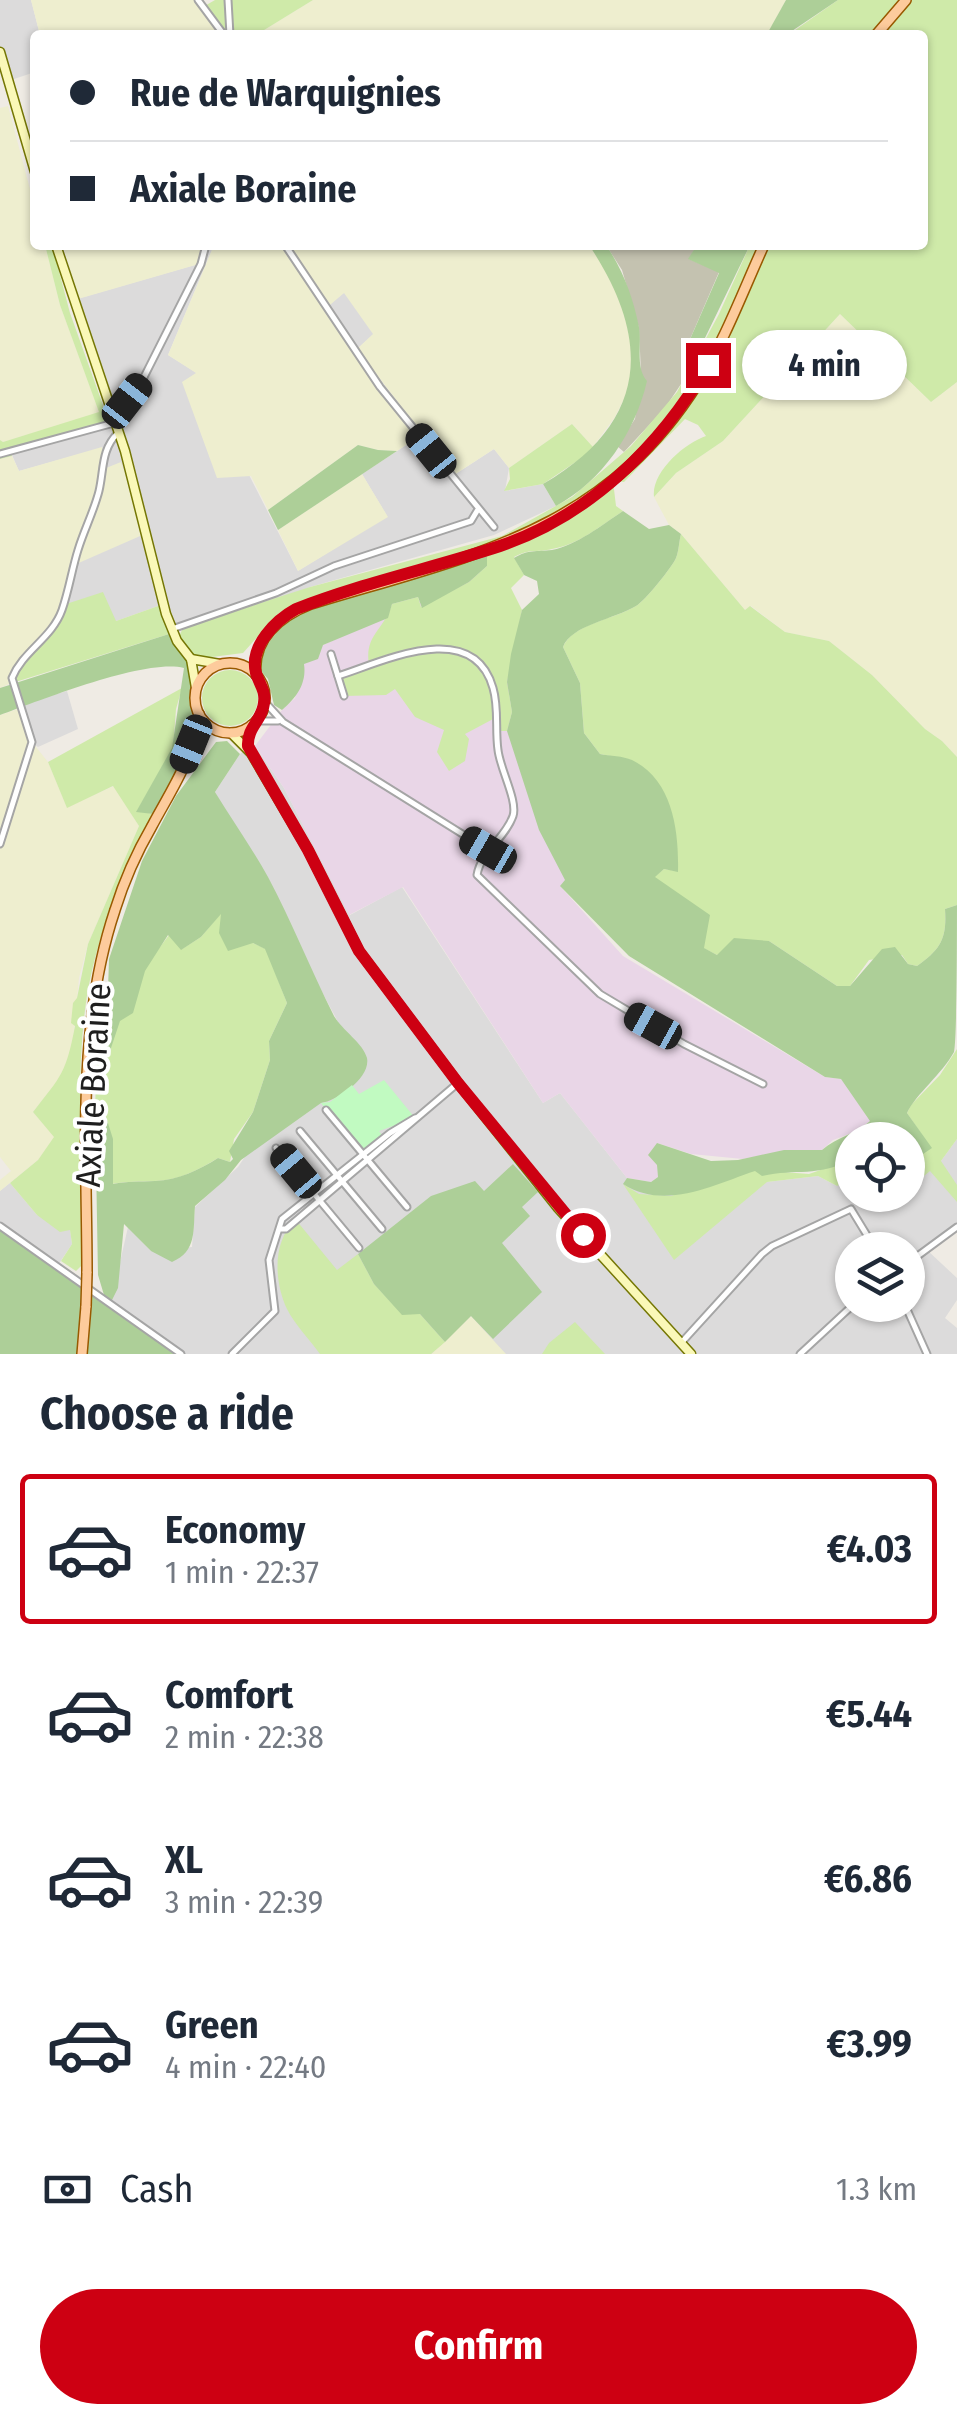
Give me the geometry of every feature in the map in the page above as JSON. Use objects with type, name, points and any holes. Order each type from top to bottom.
[{"type":"main road","points":[[880,30],[906,0]]},
{"type":"main road","points":[[236,664],[296,609],[504,545],[593,496],[648,447],[691,394],[718,346],[762,250]]},
{"type":"main road","points":[[256,675],[259,646]]},
{"type":"main road","points":[[220,664],[236,664],[256,675],[263,687],[264,701],[254,723],[231,733],[215,730],[198,714],[196,688],[201,678],[220,664]]},
{"type":"main road","name":"Axiale Boraine","points":[[82,1354],[88,1273],[88,1052],[96,982],[124,885],[174,788],[198,714]]},
{"type":"main road","points":[[191,744],[215,730]]},
{"type":"street","points":[[198,0],[223,30]]},
{"type":"street","points":[[227,30],[228,0]]},
{"type":"street","points":[[0,52],[30,155]]},
{"type":"street","points":[[58,250],[118,434],[172,629],[191,658],[196,688]]},
{"type":"street","points":[[0,454],[113,420],[141,383],[205,250]]},
{"type":"street","points":[[288,250],[380,388],[494,527]]},
{"type":"street","points":[[0,844],[32,742],[12,678],[50,632],[62,610],[79,545],[99,491],[103,463],[112,439],[118,434]]},
{"type":"street","points":[[172,629],[261,598],[334,566],[470,521],[477,508]]},
{"type":"street","points":[[338,676],[428,648],[454,650],[476,662],[486,672],[496,700],[501,772],[514,803],[514,815],[478,870],[483,884],[533,926],[600,994],[668,1035],[763,1084]]},
{"type":"street","points":[[331,654],[344,696]]},
{"type":"street","points":[[191,658],[220,664]]},
{"type":"street","points":[[264,701],[283,722],[488,850]]},
{"type":"street","points":[[251,753],[248,740],[254,723],[283,722]]},
{"type":"street","points":[[231,733],[251,753],[308,850],[359,951],[558,1208],[690,1354]]},
{"type":"street","points":[[281,1229],[458,1083]]},
{"type":"street","points":[[326,1110],[407,1207]]},
{"type":"street","points":[[300,1131],[382,1229]]},
{"type":"street","points":[[276,1148],[360,1248]]},
{"type":"street","points":[[232,1354],[275,1311],[269,1260],[281,1229],[279,1223],[318,1198]]},
{"type":"street","points":[[681,1343],[772,1246],[852,1210],[865,1232]]},
{"type":"street","points":[[283,1218],[291,1217],[292,1223]]},
{"type":"street","points":[[0,1226],[182,1354]]},
{"type":"street","points":[[925,1251],[957,1227]]},
{"type":"street","points":[[800,1354],[835,1322]]},
{"type":"street","points":[[913,1322],[928,1354]]},
{"type":"shaded area","points":[[0,0],[31,0],[39,30],[30,30],[30,74],[8,81],[0,53]]},
{"type":"shaded area","points":[[203,250],[212,250],[168,355],[197,373],[298,571],[387,516],[362,474],[417,438],[323,309],[345,292],[374,334],[357,349],[454,475],[494,449],[509,468],[505,491],[543,484],[556,506],[494,535],[172,629],[161,605],[116,621],[63,605],[106,469],[102,448],[19,471],[9,448],[113,421],[73,300],[198,264]]},
{"type":"shaded area","points":[[609,250],[694,250],[689,259],[719,272],[684,353],[681,366],[689,371],[687,375],[665,408],[624,452],[617,446],[635,419],[641,374],[639,328],[622,270]]},
{"type":"shaded area","points":[[492,568],[522,610],[506,710],[566,880],[561,887],[623,956],[825,1077],[841,1079],[875,1118],[869,1122],[835,1122],[835,1139],[822,1150],[791,1150],[743,1159],[691,1154],[657,1143],[658,1177],[651,1182],[627,1178],[560,1093],[543,1103],[403,887],[349,915],[284,788],[255,746],[295,698],[304,664],[323,645]]},
{"type":"shaded area","points":[[67,691],[78,729],[38,747],[18,709],[25,703]]},
{"type":"shaded area","points":[[255,746],[284,788],[350,915],[402,887],[543,1103],[560,1093],[627,1178],[624,1184],[767,1182],[818,1176],[835,1185],[835,1212],[925,1212],[925,1174],[941,1161],[957,1139],[957,1225],[927,1250],[957,1278],[957,1300],[945,1318],[957,1328],[957,1354],[173,1354],[173,1348],[111,1302],[128,1227],[151,1251],[192,1247],[195,1207],[238,1167],[337,1020],[215,792],[245,750],[251,753]]},
{"type":"shaded area","points":[[10,1183],[37,1215],[70,1229],[72,1244],[58,1265],[0,1226],[0,1191]]},
{"type":"green space","points":[[31,0],[198,0],[220,30],[39,30]]},
{"type":"green space","points":[[215,0],[313,0],[264,30],[220,30],[203,7]]},
{"type":"green space","points":[[313,0],[786,0],[770,30],[264,30]]},
{"type":"green space","points":[[786,0],[838,0],[793,30],[769,30]]},
{"type":"green space","points":[[838,0],[957,0],[957,382],[931,402],[840,314],[723,441],[676,473],[654,497],[658,478],[671,460],[706,436],[698,425],[685,419],[624,482],[613,481],[616,506],[623,511],[571,543],[514,557],[524,575],[511,588],[522,610],[507,682],[512,712],[507,731],[496,731],[495,718],[465,734],[469,739],[465,761],[449,771],[437,752],[444,730],[415,717],[395,689],[386,695],[344,696],[338,676],[369,666],[369,647],[392,604],[418,597],[421,607],[469,582],[487,566],[487,556],[506,549],[503,540],[302,601],[279,613],[243,653],[204,658],[191,654],[179,636],[183,628],[310,587],[502,536],[572,497],[631,446],[677,392],[748,250],[928,250],[928,30],[795,30]]},
{"type":"green space","points":[[8,106],[30,189],[30,250],[46,250],[60,305],[100,413],[3,442],[0,440],[0,108]]},
{"type":"green space","points":[[46,250],[53,250],[70,313],[109,422],[10,448],[12,456],[0,459],[0,440],[99,412],[60,305]]},
{"type":"green space","points":[[64,250],[203,250],[199,264],[78,299]]},
{"type":"green space","points":[[212,250],[592,250],[608,273],[627,318],[633,360],[628,391],[593,447],[572,424],[509,468],[494,449],[454,475],[357,349],[373,334],[344,293],[324,310],[417,438],[397,451],[358,445],[268,510],[251,476],[217,478],[182,382],[196,373],[168,355]]},
{"type":"green space","points":[[592,250],[609,250],[622,274],[637,316],[640,363],[647,381],[634,419],[614,454],[588,483],[556,506],[543,484],[578,460],[603,434],[621,407],[629,378],[630,347],[624,314]]},
{"type":"green space","points":[[694,250],[748,250],[689,371],[681,367],[684,353],[719,273],[688,259]]},
{"type":"green space","points":[[840,314],[931,402],[957,382],[957,757],[872,675],[829,641],[785,632],[751,606],[745,610],[669,525],[654,497],[676,473],[723,441]]},
{"type":"green space","points":[[572,424],[593,447],[589,453],[543,484],[504,491],[510,479],[509,468]]},
{"type":"green space","points":[[358,445],[397,451],[278,530],[268,510]]},
{"type":"green space","points":[[102,447],[106,468],[121,462],[147,533],[74,565],[55,619],[14,667],[9,684],[0,688],[0,459],[12,456],[19,471]]},
{"type":"green space","points":[[362,474],[388,517],[298,571],[278,530]]},
{"type":"green space","points":[[623,511],[649,529],[669,525],[681,534],[676,558],[640,603],[575,633],[563,647],[580,683],[584,733],[600,754],[628,759],[646,769],[665,793],[675,824],[678,872],[664,869],[655,877],[710,915],[704,948],[717,955],[734,938],[769,941],[837,986],[850,986],[882,949],[895,947],[908,964],[917,966],[925,960],[941,942],[945,909],[957,905],[954,1052],[907,1113],[913,1122],[869,1122],[841,1079],[825,1077],[629,956],[560,886],[565,880],[539,830],[507,731],[512,712],[507,682],[511,654],[522,610],[539,594],[537,581],[524,575],[514,558],[571,544]]},
{"type":"green space","points":[[681,534],[745,610],[750,606],[785,632],[829,641],[872,675],[957,757],[957,905],[945,909],[941,942],[917,966],[908,964],[902,955],[869,960],[850,986],[837,986],[769,941],[717,955],[703,948],[705,933],[654,877],[664,869],[677,871],[631,760],[600,754],[584,733],[580,683],[563,647],[585,627],[640,603],[674,562]]},
{"type":"green space","points":[[487,556],[487,566],[469,582],[422,608],[418,597],[392,604],[388,618],[323,645],[318,659],[304,664],[302,684],[292,701],[282,710],[274,705],[268,679],[259,669],[276,633],[291,620],[308,609]]},
{"type":"green space","points":[[103,592],[116,621],[161,605],[169,634],[9,684],[14,667],[63,605]]},
{"type":"green space","points":[[169,634],[191,665],[192,721],[179,766],[153,814],[136,812],[172,748],[184,668],[144,669],[119,675],[0,715],[0,688]]},
{"type":"green space","points":[[230,670],[250,678],[258,698],[250,718],[230,726],[210,718],[202,698],[210,678]]},
{"type":"green space","points":[[182,688],[173,748],[137,811],[153,814],[110,909],[89,984],[80,1071],[83,1256],[76,1271],[61,1261],[72,1244],[70,1230],[60,1232],[37,1215],[10,1183],[38,1160],[54,1137],[33,1112],[57,1081],[69,1054],[75,1026],[71,1023],[73,1003],[88,944],[139,826],[113,786],[67,808],[48,762]]},
{"type":"green space","points":[[18,709],[32,742],[48,762],[67,807],[114,786],[139,826],[88,944],[79,978],[72,1051],[65,1072],[33,1112],[55,1137],[38,1160],[0,1191],[0,1180],[11,1171],[0,1157],[0,715]]},
{"type":"green space","points":[[227,741],[240,754],[215,792],[268,877],[334,1016],[361,1047],[367,1066],[352,1087],[321,1103],[241,1160],[195,1206],[190,1246],[180,1257],[172,1262],[151,1251],[124,1224],[118,1288],[111,1302],[173,1348],[173,1354],[0,1354],[0,1226],[104,1295],[98,1275],[95,1106],[102,1104],[113,1139],[113,1184],[172,1179],[218,1158],[230,1162],[233,1159],[229,1151],[253,1112],[270,1060],[269,1041],[287,1003],[265,949],[253,943],[228,951],[219,933],[221,914],[201,937],[181,950],[168,935],[145,971],[133,1013],[120,1021],[108,1057],[97,1063],[101,1000],[113,1002],[108,990],[109,959],[142,861],[176,796],[216,742]]},
{"type":"green space","points":[[221,913],[253,943],[266,949],[287,1003],[269,1041],[270,1060],[253,1112],[234,1139],[230,1162],[218,1158],[171,1179],[112,1184],[112,1139],[102,1104],[95,1106],[97,1063],[108,1057],[127,991],[169,935],[182,949],[201,937]]},
{"type":"green space","points":[[957,1049],[957,1139],[941,1161],[957,1185],[957,1202],[930,1171],[925,1175],[925,1151],[931,1148],[925,1139],[925,1122],[913,1122],[907,1113]]},
{"type":"green space","points":[[384,1080],[415,1118],[379,1131],[384,1138],[363,1155],[321,1103],[330,1102],[352,1085],[359,1094]]},
{"type":"green space","points":[[834,1142],[835,1167],[828,1169],[762,1176],[755,1171],[672,1195],[639,1192],[623,1184],[627,1178],[651,1182],[658,1177],[657,1165],[648,1155],[657,1143],[711,1161],[738,1160],[784,1150],[822,1150]]},
{"type":"green space","points":[[513,1164],[538,1192],[522,1207],[530,1216],[502,1243],[542,1292],[493,1339],[471,1316],[445,1342],[420,1314],[402,1315],[374,1284],[358,1254],[431,1196],[475,1181],[484,1191]]},
{"type":"green space","points":[[835,1165],[835,1185],[818,1176],[767,1182],[674,1260],[623,1184],[639,1194],[671,1196],[756,1170],[809,1174]]},
{"type":"green space","points":[[296,1220],[337,1270],[358,1254],[374,1284],[402,1314],[420,1314],[445,1342],[431,1354],[320,1354],[290,1315],[280,1287],[279,1250],[288,1228]]},
{"type":"green space","points":[[471,1316],[506,1354],[431,1354],[445,1341]]},
{"type":"green space","points":[[575,1322],[605,1354],[542,1354],[549,1343]]},
{"type":"route","points":[[583,1235],[458,1083],[359,951],[308,850],[248,746],[248,732],[264,701],[263,687],[256,675],[256,656],[278,622],[296,609],[504,545],[574,510],[658,437],[708,365]]}]
